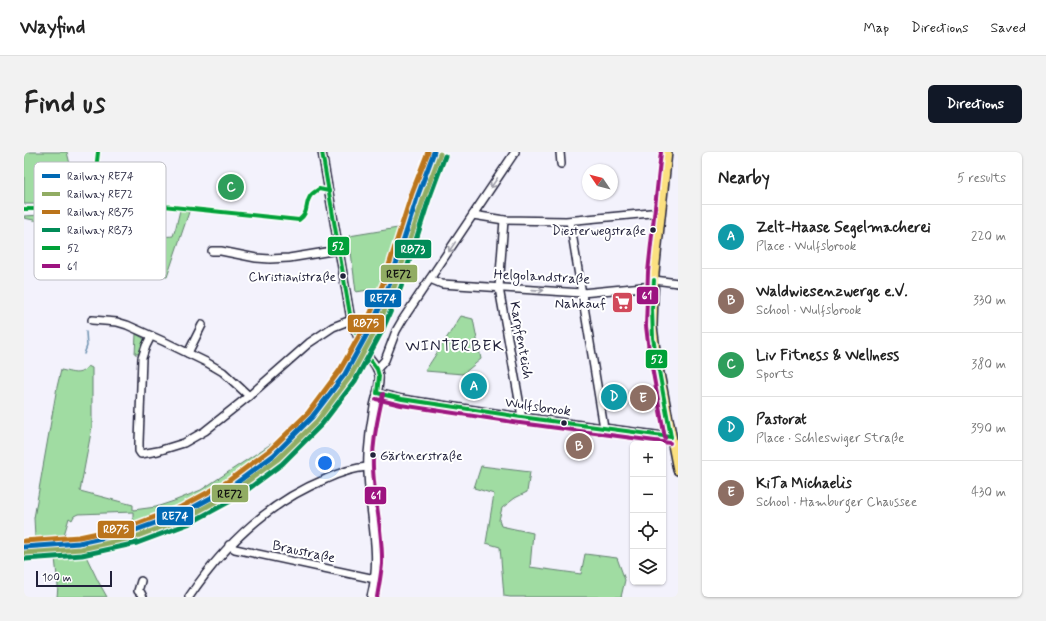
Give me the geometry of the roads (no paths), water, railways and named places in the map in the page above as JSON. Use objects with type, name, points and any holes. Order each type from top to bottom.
[{"type":"main road","points":[[668,152],[652,311],[653,338],[678,470]]},
{"type":"street","points":[[322,152],[351,320],[360,343],[377,369],[379,376],[370,427],[367,466],[376,543],[375,579],[372,597]]},
{"type":"street","points":[[377,369],[385,360],[396,330],[515,152]]},
{"type":"street","points":[[560,152],[561,164]]},
{"type":"street","points":[[473,215],[504,220],[570,221],[661,212]]},
{"type":"street","name":"Karpfenteich","points":[[504,220],[499,288],[521,416]]},
{"type":"street","points":[[570,221],[604,428]]},
{"type":"street","points":[[212,251],[221,251],[256,258],[270,259],[289,258],[338,250]]},
{"type":"street","name":"Helgolandstraße","points":[[430,279],[442,284],[582,293],[654,283]]},
{"type":"street","points":[[654,283],[678,283]]},
{"type":"street","points":[[92,320],[117,322],[127,325],[188,353],[222,372],[249,396]]},
{"type":"street","points":[[151,336],[142,358],[139,442],[139,451],[141,454],[158,452],[184,443],[205,431],[249,396],[309,343],[334,327],[351,320]]},
{"type":"street","points":[[188,353],[202,325]]},
{"type":"street","name":"Wulfsbrook","points":[[377,393],[402,399],[671,437]]},
{"type":"street","points":[[188,597],[214,562],[229,545],[278,503],[298,492],[336,475],[367,466]]},
{"type":"street","name":"Braustraße","points":[[229,545],[235,549],[375,579]]},
{"type":"street","points":[[141,582],[138,591],[143,597]]},
{"type":"waterway","points":[[84,354],[87,346],[86,332]]},
{"type":"railway","points":[[59,545],[84,544],[133,534],[171,522],[205,506],[237,487],[267,465],[320,413],[362,352],[379,318],[437,152]]},
{"type":"rail line","name":"RB75","points":[[24,541],[79,537],[131,526],[181,507],[227,482],[270,450],[308,413],[340,370],[367,322],[384,281],[412,193],[428,152]]},
{"type":"rail line","name":"RE74","points":[[24,547],[79,543],[133,531],[183,513],[231,487],[274,455],[312,417],[345,374],[372,325],[390,283],[418,195],[434,152]]},
{"type":"rail line","name":"RE72","points":[[24,553],[81,549],[135,537],[186,518],[233,492],[278,459],[317,421],[350,377],[377,328],[395,285],[440,154]]},
{"type":"rail line","name":"RB73","points":[[25,559],[82,555],[137,543],[188,524],[236,498],[282,464],[322,424],[355,381],[382,331],[401,287],[429,199],[445,156]]},
{"type":"place","name":"Liv Fitness & Wellness","points":[[231,187]]},
{"type":"place","name":"Diesterwegstraße","points":[[653,230]]},
{"type":"place","name":"Christianistraße","points":[[343,276]]},
{"type":"place","name":"Nahkauf","points":[[622,303]]},
{"type":"place","name":"Zelt-Haase Segelmacherei","points":[[474,386]]},
{"type":"place","name":"Pastorat","points":[[614,397]]},
{"type":"place","name":"KiTa Michaelis","points":[[643,398]]},
{"type":"place","name":"Waldwiesenzwerge e.V.","points":[[579,446]]},
{"type":"place","name":"Gärtnerstraße","points":[[373,455]]},
{"type":"district","name":"WINTERBEK","points":[[455,345]]}]
